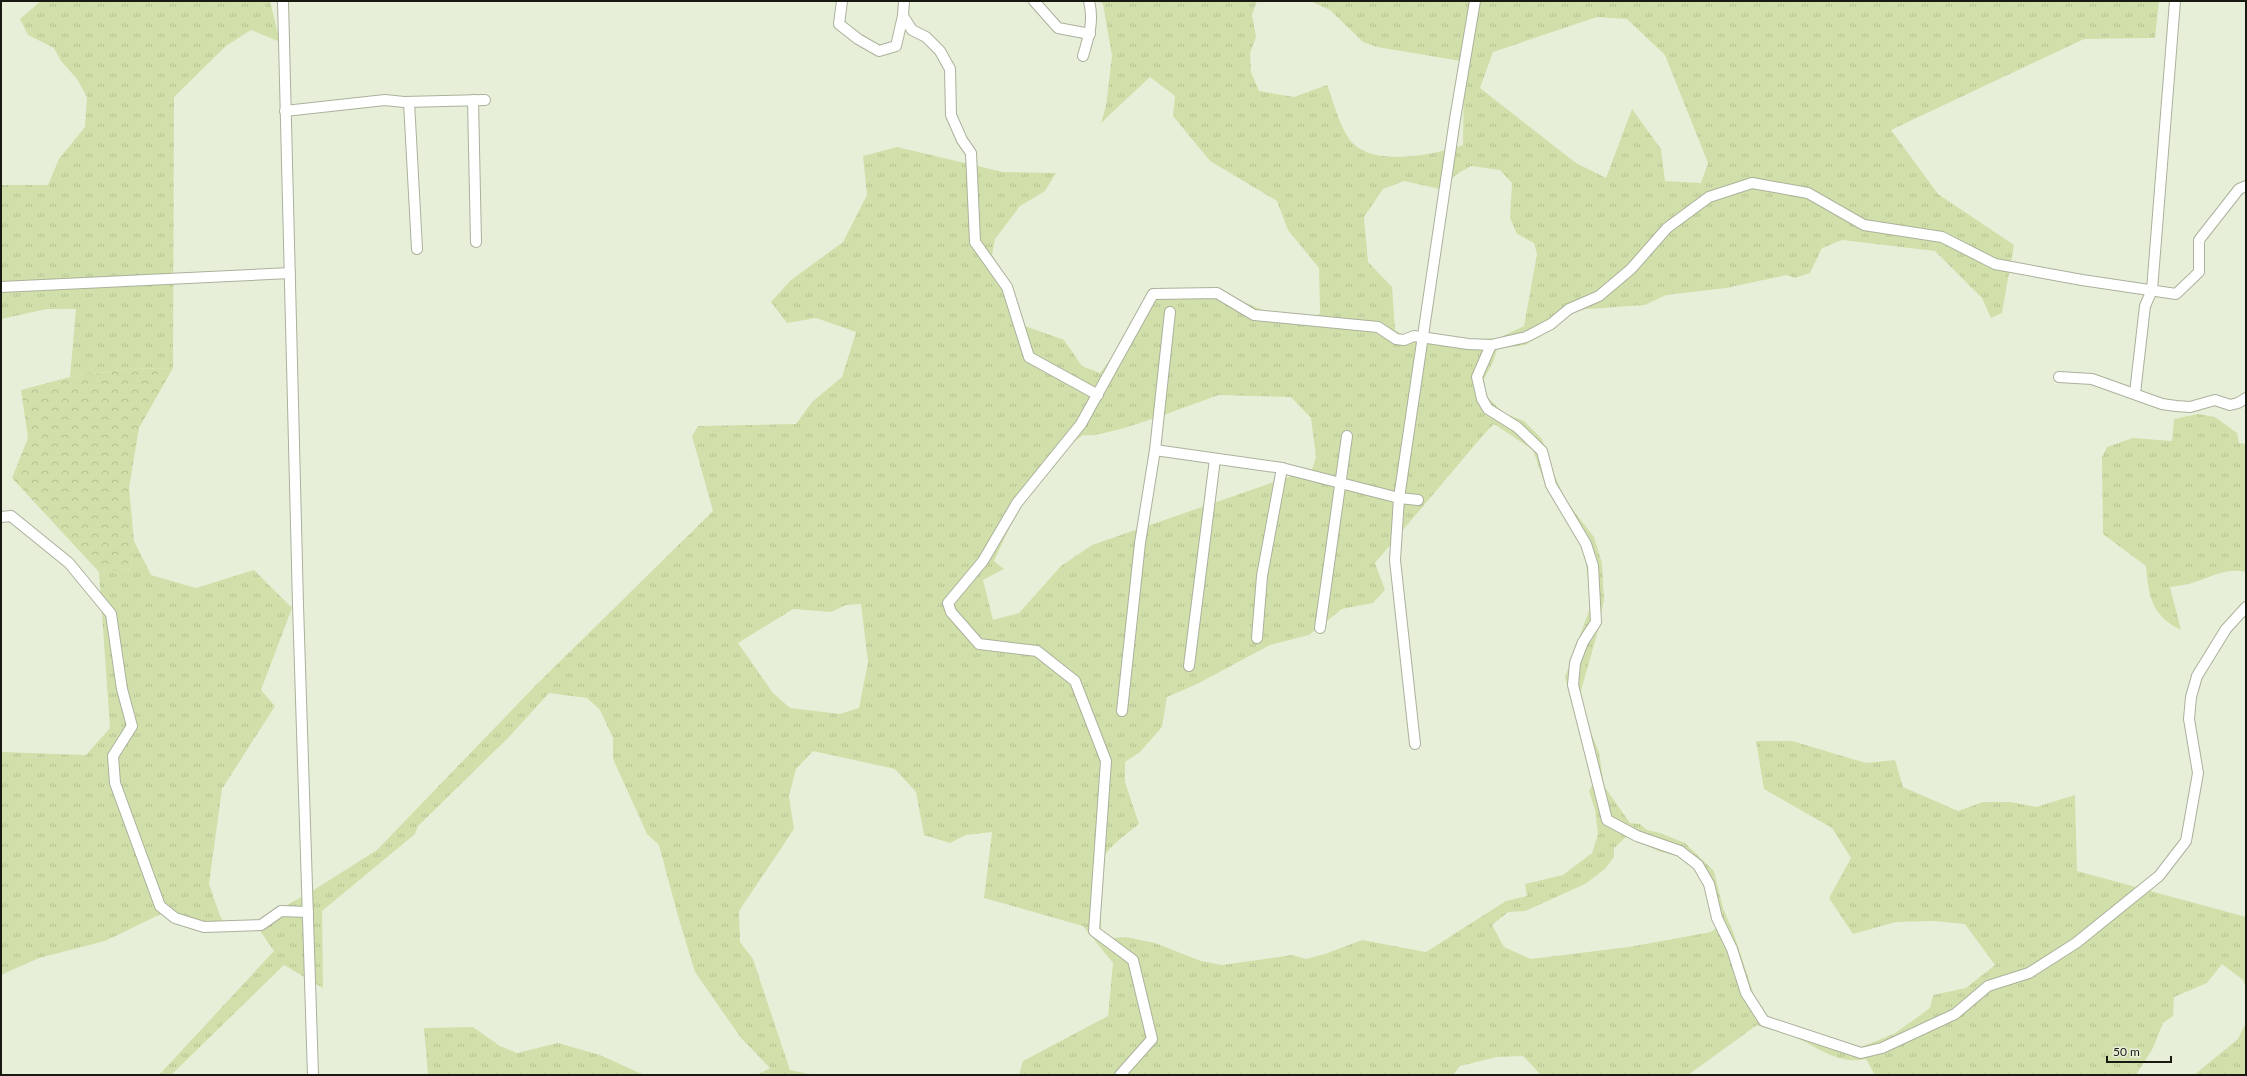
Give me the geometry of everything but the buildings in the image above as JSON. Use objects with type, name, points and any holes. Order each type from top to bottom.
[{"type":"street","points":[[283,1],[308,912],[314,1075]]},
{"type":"street","points":[[842,1],[839,24],[858,39],[879,51],[896,46],[903,16],[904,1]]},
{"type":"street","points":[[1034,1],[1058,28],[1090,34]]},
{"type":"street","points":[[1083,56],[1090,34],[1092,15],[1089,1]]},
{"type":"street","points":[[1415,744],[1395,560],[1399,498],[1455,119],[1475,1]]},
{"type":"street","points":[[2135,393],[2145,306],[2152,290],[2175,1]]},
{"type":"street","points":[[903,16],[912,30],[926,37],[940,51],[950,69],[951,114],[962,140],[972,153],[975,242],[1007,287],[1029,357],[1098,395]]},
{"type":"street","points":[[285,111],[385,100],[409,102],[485,100]]},
{"type":"street","points":[[473,100],[476,242]]},
{"type":"street","points":[[409,102],[417,249]]},
{"type":"street","points":[[1120,1075],[1152,1039],[1133,960],[1094,931],[1106,761],[1075,682],[1037,652],[978,644],[951,612],[948,602],[983,562],[1017,503],[1081,424],[1153,294],[1217,293],[1254,315],[1378,327],[1396,339],[1404,340],[1414,336],[1468,344],[1491,345],[1526,337],[1551,324],[1569,308],[1599,296],[1631,269],[1667,228],[1709,197],[1752,183],[1808,193],[1864,225],[1942,237],[1995,264],[2082,280],[2176,294],[2199,272],[2199,240],[2239,189],[2246,186]]},
{"type":"street","points":[[1,287],[290,273]]},
{"type":"street","points":[[1122,711],[1140,543],[1155,450],[1170,312]]},
{"type":"street","points":[[1491,345],[1477,377],[1482,399],[1488,409],[1517,427],[1542,451],[1551,485],[1586,544],[1593,566],[1596,622],[1583,642],[1575,663],[1573,685],[1607,820],[1637,836],[1680,851],[1698,865],[1709,884],[1717,918],[1732,950],[1746,993],[1764,1021],[1861,1053],[1882,1048],[1955,1014],[1988,986],[2029,972],[2076,943],[2159,876],[2186,841],[2198,773],[2189,719],[2190,698],[2197,676],[2226,629],[2246,607]]},
{"type":"street","points":[[2059,377],[2092,379],[2135,393],[2162,404],[2176,406],[2190,407],[2215,400],[2230,405],[2238,403],[2246,398]]},
{"type":"street","points":[[1320,628],[1347,436]]},
{"type":"street","points":[[1155,450],[1282,468],[1399,498],[1418,500]]},
{"type":"street","points":[[1189,666],[1215,459]]},
{"type":"street","points":[[1257,638],[1262,576],[1282,468]]},
{"type":"street","points":[[1,517],[11,516],[69,563],[111,614],[122,689],[132,726],[113,756],[115,783],[160,906],[175,918],[204,927],[261,926],[281,911],[308,912]]},
{"type":"green space","points":[[41,1],[270,1],[280,42],[251,30],[226,46],[174,97],[173,368],[128,369],[70,377],[76,309],[47,309],[1,319],[1,185],[48,185],[59,159],[85,127],[87,97],[77,79],[61,61],[54,48],[28,35],[20,19]]},
{"type":"green space","points":[[1099,1],[1257,1],[1252,15],[1256,37],[1250,53],[1251,72],[1259,91],[1294,97],[1327,85],[1345,131],[1357,147],[1370,153],[1402,157],[1451,149],[1463,145],[1464,69],[1461,61],[1377,47],[1363,42],[1330,10],[1310,1],[2159,1],[2155,38],[2084,39],[1891,130],[1938,194],[2014,245],[2002,313],[1991,318],[1982,298],[1935,251],[1842,240],[1822,248],[1810,273],[1795,278],[1787,275],[1726,288],[1666,295],[1645,305],[1575,310],[1541,336],[1525,345],[1497,349],[1494,360],[1484,379],[1486,396],[1504,413],[1524,421],[1542,439],[1553,472],[1567,502],[1594,537],[1602,563],[1604,600],[1596,638],[1580,694],[1587,723],[1599,752],[1604,786],[1630,823],[1640,824],[1647,830],[1660,833],[1685,843],[1714,871],[1723,908],[1734,934],[1758,1007],[1772,1020],[1858,1048],[1894,1034],[1930,1008],[1933,995],[1966,988],[1995,965],[1965,924],[1933,921],[1896,922],[1853,934],[1829,898],[1851,858],[1832,828],[1764,789],[1756,741],[1792,741],[1866,763],[1895,760],[1903,787],[1958,811],[1983,802],[2010,802],[2036,807],[2075,795],[2077,871],[2246,917],[2246,988],[2243,980],[2222,964],[2207,983],[2174,997],[2173,1016],[2163,1023],[2153,1048],[2136,1075],[1875,1075],[1866,1059],[1848,1060],[1839,1058],[1799,1039],[1757,1025],[1688,1075],[1541,1075],[1523,1056],[1497,1057],[1460,1066],[1453,1075],[1019,1075],[1023,1061],[1108,1016],[1113,963],[1083,926],[984,898],[992,832],[966,835],[950,843],[924,835],[916,792],[895,769],[813,751],[796,769],[789,796],[794,829],[739,911],[740,942],[753,959],[790,1070],[814,1075],[757,1075],[770,1068],[741,1038],[695,972],[659,845],[647,834],[613,759],[613,738],[600,710],[587,698],[549,693],[509,737],[418,826],[415,834],[322,911],[323,988],[284,965],[171,1075],[159,1075],[274,951],[258,928],[200,931],[161,914],[105,941],[39,958],[1,975],[1,752],[86,755],[110,728],[99,572],[130,569],[134,541],[151,575],[196,588],[254,570],[292,608],[261,690],[275,706],[222,789],[209,884],[223,921],[259,920],[309,893],[377,850],[537,684],[713,511],[692,436],[698,426],[796,424],[812,402],[842,377],[856,332],[816,318],[787,323],[771,302],[791,280],[843,242],[867,195],[863,156],[897,147],[1003,172],[1056,173],[1045,191],[1020,206],[995,239],[992,255],[1011,284],[1025,326],[1064,340],[1082,366],[1100,373],[1117,351],[1134,318],[1153,288],[1210,288],[1265,311],[1317,316],[1320,313],[1319,268],[1288,230],[1277,201],[1210,161],[1173,116],[1175,96],[1150,77],[1101,123],[1106,106],[1112,56],[1103,4]],"holes":[[[1597,17],[1627,19],[1665,55],[1708,163],[1701,183],[1665,181],[1661,149],[1632,109],[1606,178],[1576,163],[1480,88],[1493,52]],[[1471,166],[1500,170],[1512,183],[1510,218],[1517,234],[1534,243],[1537,254],[1524,326],[1499,338],[1461,340],[1420,331],[1402,335],[1395,330],[1392,287],[1368,262],[1364,217],[1383,189],[1404,181],[1440,189],[1457,174]],[[1219,395],[1291,397],[1311,418],[1316,457],[1312,469],[1092,545],[1061,566],[1019,613],[993,620],[983,580],[1004,569],[994,561],[1019,507],[1066,448],[1083,435],[1094,435],[1110,432],[1150,420]],[[1494,424],[1533,450],[1546,488],[1584,546],[1591,605],[1565,677],[1593,784],[1589,791],[1595,810],[1598,834],[1592,853],[1563,875],[1525,884],[1527,896],[1506,901],[1426,952],[1362,940],[1325,954],[1306,959],[1293,955],[1222,965],[1201,961],[1155,943],[1126,937],[1110,938],[1101,929],[1101,864],[1106,853],[1139,824],[1125,782],[1125,762],[1140,752],[1162,727],[1167,697],[1197,684],[1270,645],[1309,635],[1342,609],[1373,603],[1385,590],[1375,563]],[[861,604],[868,662],[859,708],[840,714],[790,708],[773,693],[738,643],[793,609],[831,612],[846,605]],[[1626,837],[1661,852],[1683,857],[1702,877],[1717,927],[1711,932],[1629,947],[1531,959],[1504,947],[1492,925],[1508,912],[1525,911],[1585,884],[1605,869],[1614,857],[1614,848]]]},
{"type":"green space","points":[[173,368],[139,428],[129,488],[134,541],[130,569],[99,572],[12,478],[28,438],[21,390],[70,377],[128,369]]},
{"type":"green space","points":[[2198,414],[2215,417],[2237,433],[2239,443],[2246,444],[2246,572],[2225,572],[2192,583],[2170,587],[2181,630],[2163,618],[2153,604],[2150,596],[2146,566],[2103,534],[2102,457],[2107,447],[2133,438],[2172,441],[2174,419]]},
{"type":"green space","points":[[2246,1022],[2246,1075],[2194,1075],[2238,1039]]},
{"type":"green space","points":[[473,1027],[500,1046],[517,1053],[558,1043],[600,1055],[644,1075],[428,1075],[424,1028]]}]
